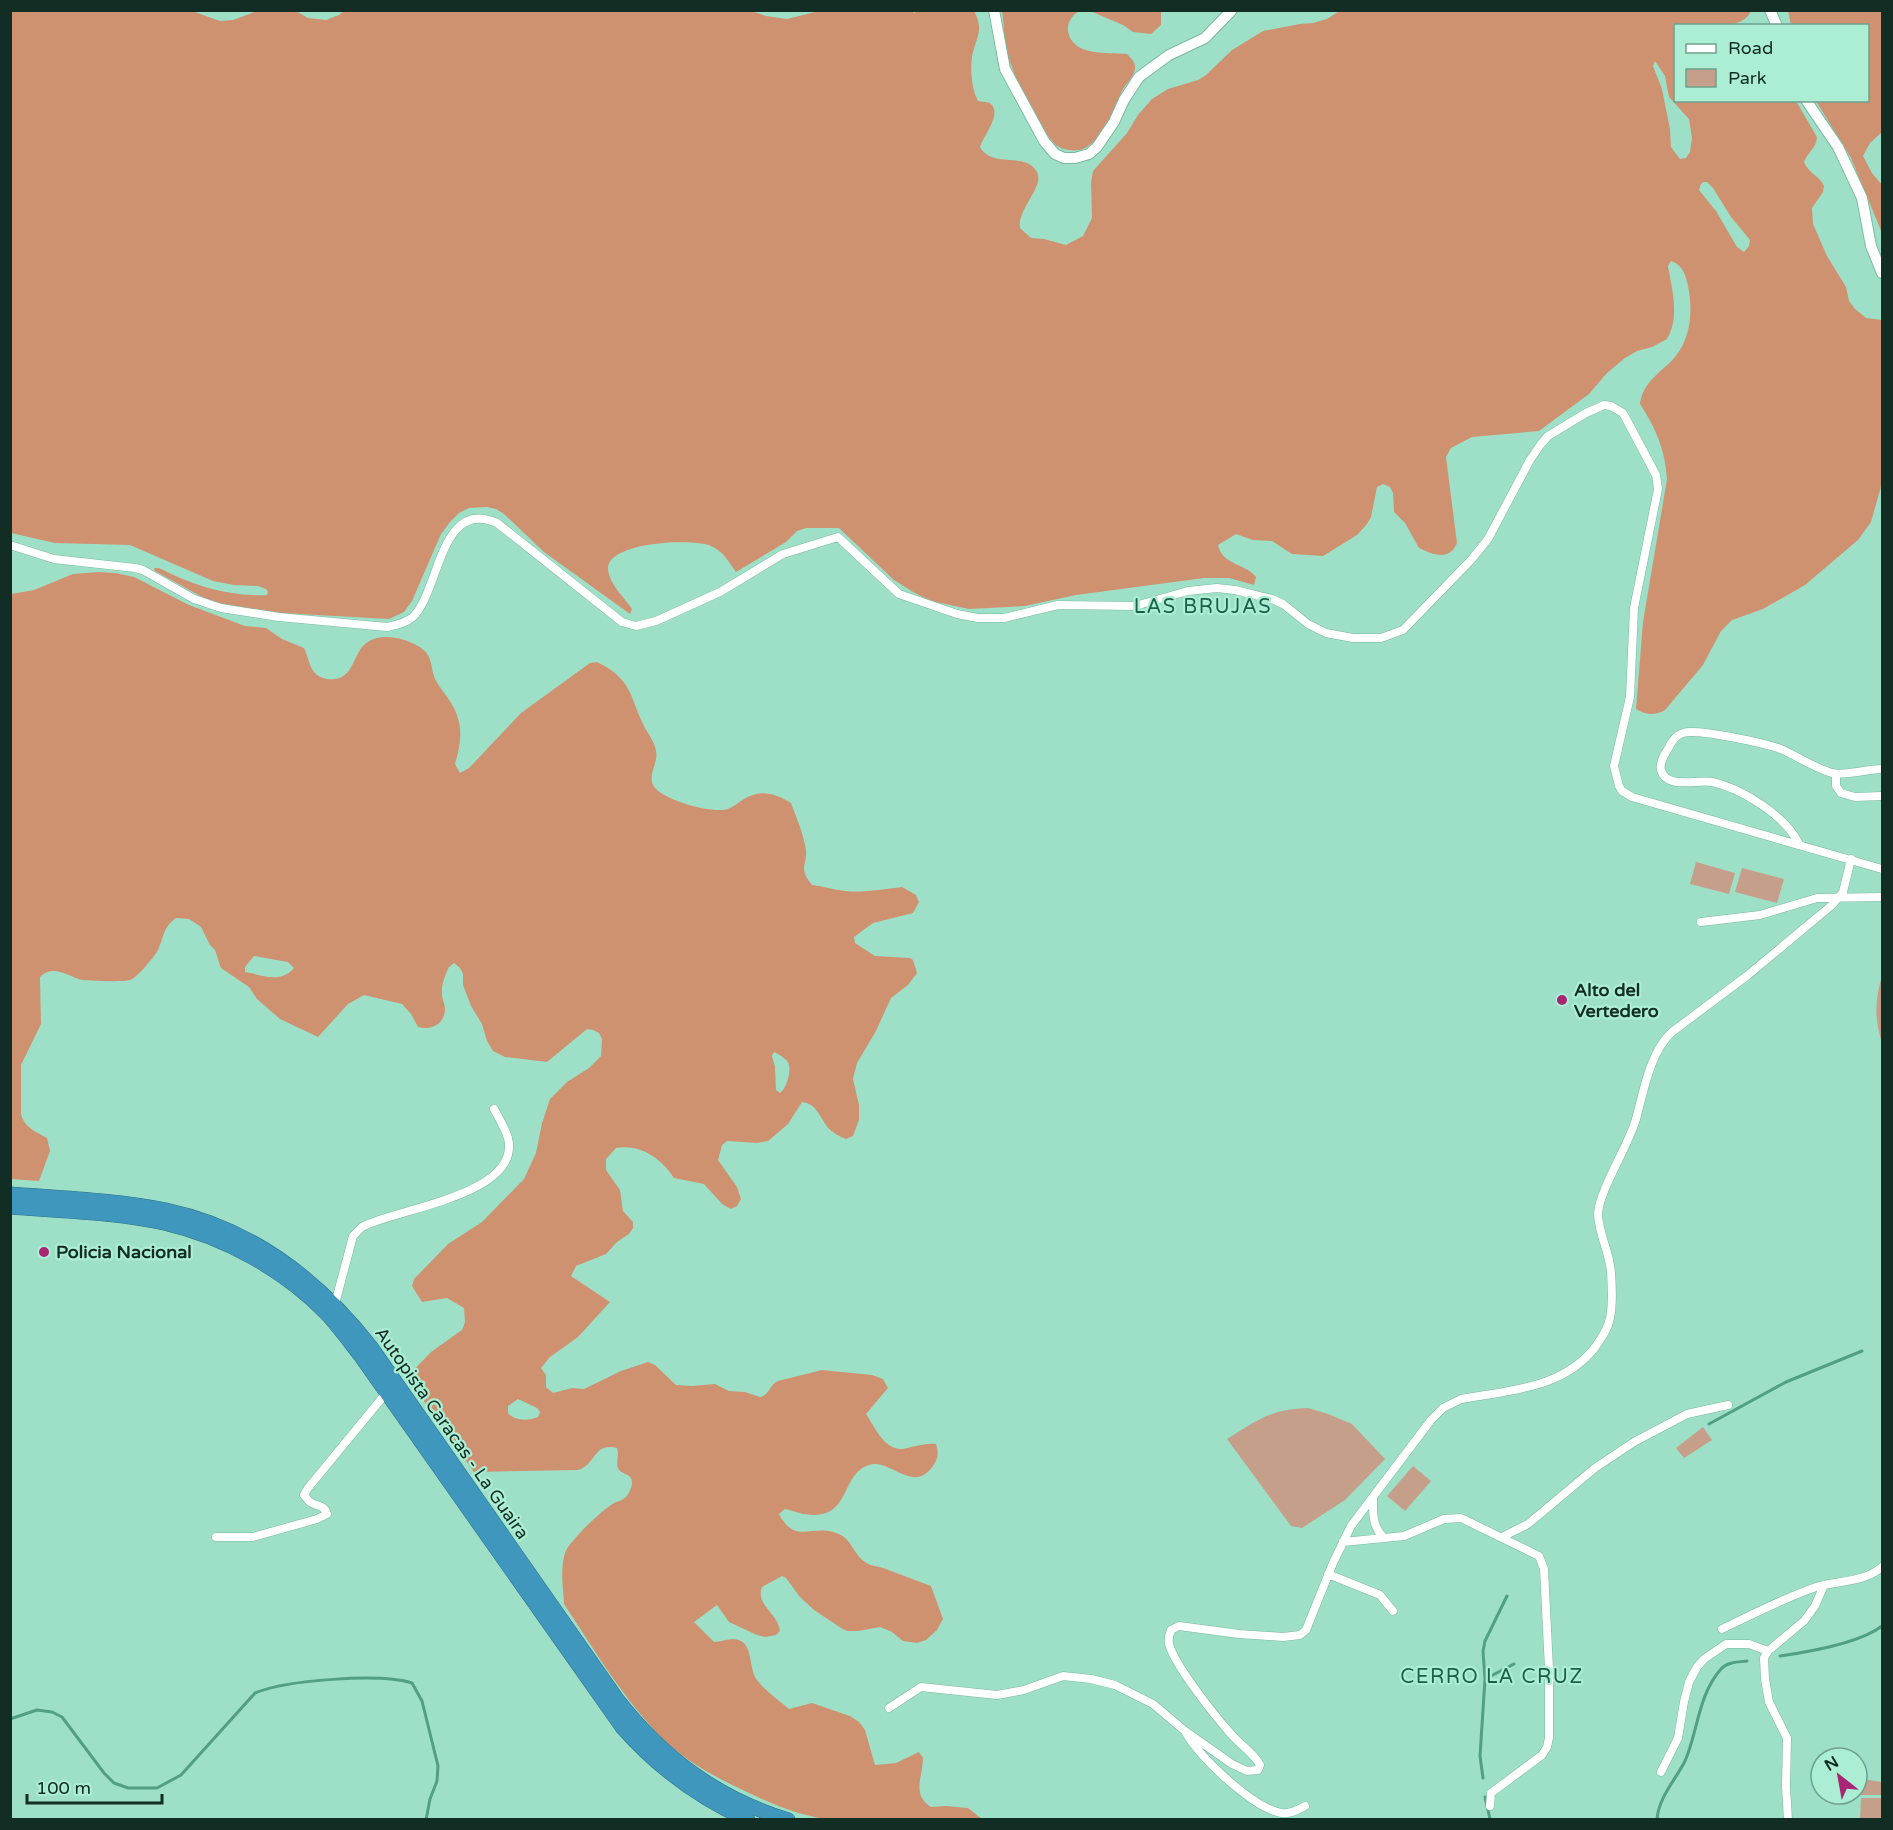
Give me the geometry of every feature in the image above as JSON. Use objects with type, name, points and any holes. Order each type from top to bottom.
[{"type":"highway","name":"Autopista Caracas - La Guaira","points":[[10,1194],[111,1201],[166,1210],[237,1235],[257,1245],[302,1275],[335,1304],[371,1347],[617,1699],[646,1735],[682,1766],[722,1792],[757,1809],[788,1820]]},
{"type":"highway","name":"Autopista Caracas - La Guaira","points":[[10,1207],[109,1214],[164,1223],[190,1230],[231,1246],[287,1280],[326,1313],[360,1355],[637,1744],[674,1776],[715,1803],[748,1820]]},
{"type":"main road","points":[[994,10],[1005,69],[1044,141],[1055,154],[1064,158],[1075,158],[1089,154],[1097,147],[1139,77],[1169,55],[1205,38],[1232,10]]},
{"type":"main road","points":[[1770,10],[1776,24]]},
{"type":"main road","points":[[1807,102],[1838,147],[1862,198],[1871,246],[1882,273]]},
{"type":"street","points":[[10,545],[54,559],[143,570],[194,599],[221,608],[279,617],[387,627],[406,622],[418,610],[459,524],[481,517],[497,523],[622,622],[636,626],[656,621],[720,592],[790,550],[838,537],[898,594],[957,615],[1004,618],[1058,605],[1136,606],[1188,591],[1217,588],[1272,599],[1283,604],[1308,624],[1326,633],[1353,638],[1381,638],[1403,630],[1472,560],[1491,533],[1530,460],[1548,436],[1598,407],[1611,406],[1628,419],[1656,475],[1658,489],[1634,608],[1630,698],[1614,766],[1616,781],[1622,791],[1632,797],[1882,869]]},
{"type":"street","points":[[1799,844],[1793,832],[1784,823],[1754,800],[1734,789],[1711,782],[1673,781],[1662,772],[1662,760],[1674,739],[1680,734],[1692,731],[1766,745],[1836,774],[1882,769]]},
{"type":"street","points":[[1836,774],[1836,786],[1841,793],[1847,796],[1882,796]]},
{"type":"street","points":[[1869,797],[1882,804]]},
{"type":"street","points":[[889,1708],[921,1687],[997,1695],[1024,1690],[1063,1676],[1070,1676],[1115,1685],[1162,1710],[1185,1731],[1232,1764],[1247,1771],[1258,1770],[1260,1765],[1256,1759],[1231,1734],[1201,1696],[1178,1661],[1169,1644],[1168,1637],[1171,1630],[1179,1626],[1239,1635],[1283,1637],[1300,1635],[1308,1626],[1328,1574],[1351,1526],[1431,1420],[1450,1404],[1461,1399],[1549,1382],[1567,1373],[1593,1350],[1608,1326],[1612,1305],[1611,1267],[1599,1223],[1600,1206],[1631,1134],[1647,1079],[1662,1042],[1789,942],[1841,896],[1850,872],[1851,859]]},
{"type":"street","points":[[1701,922],[1760,915],[1817,898],[1882,897]]},
{"type":"street","points":[[335,1304],[353,1236],[362,1227],[456,1197],[498,1171],[507,1155],[508,1140],[494,1109]]},
{"type":"street","points":[[216,1537],[254,1537],[327,1515],[326,1510],[310,1502],[304,1495],[387,1392]]},
{"type":"street","points":[[1502,1537],[1528,1524],[1595,1468],[1634,1442],[1688,1414],[1728,1405]]},
{"type":"street","points":[[1373,1496],[1376,1528],[1383,1537]]},
{"type":"street","points":[[1343,1542],[1404,1536],[1444,1519],[1461,1518],[1539,1556],[1544,1569],[1549,1669],[1549,1738],[1542,1755],[1491,1793],[1490,1806]]},
{"type":"street","points":[[1722,1629],[1771,1605],[1824,1585],[1856,1580],[1882,1567]]},
{"type":"street","points":[[1328,1574],[1380,1594],[1393,1611]]},
{"type":"street","points":[[1788,1820],[1787,1738],[1767,1693],[1764,1660],[1768,1650],[1804,1622],[1815,1606],[1824,1585]]},
{"type":"street","points":[[1661,1772],[1678,1738],[1683,1702],[1689,1682],[1704,1659],[1726,1644],[1749,1644],[1768,1650]]},
{"type":"street","points":[[1185,1731],[1200,1753],[1252,1799],[1265,1807],[1286,1813],[1305,1806]]},
{"type":"green space","points":[[1696,862],[1735,873],[1729,894],[1690,884]]},
{"type":"green space","points":[[1742,868],[1784,879],[1777,903],[1735,892]]},
{"type":"green space","points":[[1882,976],[1882,1042],[1876,1009]]},
{"type":"green space","points":[[1308,1408],[1352,1424],[1385,1459],[1345,1500],[1302,1528],[1291,1526],[1227,1439],[1274,1413]]},
{"type":"green space","points":[[1703,1427],[1712,1440],[1684,1458],[1676,1448]]},
{"type":"green space","points":[[1413,1466],[1431,1481],[1405,1511],[1387,1496]]},
{"type":"green space","points":[[1869,1780],[1882,1782],[1882,1795],[1869,1795]]},
{"type":"green space","points":[[1869,1798],[1882,1798],[1882,1819],[1860,1819],[1861,1806],[1869,1806]]},
{"type":"shaded area","points":[[189,10],[220,21],[233,20],[260,10],[296,11],[308,18],[326,20],[345,10],[748,10],[787,19],[815,12],[974,11],[979,30],[971,62],[973,86],[978,101],[989,103],[994,110],[993,120],[980,147],[985,154],[992,157],[1025,162],[1032,166],[1037,172],[1037,184],[1023,213],[1020,228],[1031,238],[1066,245],[1083,236],[1092,218],[1093,171],[1127,133],[1138,115],[1152,99],[1168,89],[1198,80],[1232,50],[1263,31],[1313,23],[1327,19],[1341,10],[1751,11],[1746,18],[1732,24],[1674,24],[1674,102],[1797,102],[1817,137],[1816,144],[1804,162],[1824,186],[1823,192],[1812,208],[1813,224],[1827,256],[1846,287],[1849,301],[1866,318],[1882,320],[1882,483],[1871,522],[1858,540],[1805,585],[1763,609],[1732,620],[1721,631],[1703,665],[1665,710],[1650,714],[1636,709],[1643,622],[1667,479],[1659,440],[1640,404],[1645,389],[1675,357],[1687,333],[1690,295],[1685,275],[1678,265],[1671,261],[1668,266],[1674,312],[1667,339],[1625,358],[1607,373],[1589,394],[1539,431],[1472,437],[1451,448],[1446,457],[1457,543],[1450,552],[1441,555],[1419,548],[1405,523],[1394,512],[1393,493],[1390,487],[1383,484],[1377,487],[1371,517],[1367,524],[1357,535],[1323,556],[1292,554],[1272,541],[1253,540],[1236,534],[1218,545],[1224,556],[1256,577],[1254,585],[1229,578],[1204,578],[1076,595],[1025,606],[969,609],[931,601],[913,592],[894,580],[839,528],[806,528],[797,531],[786,542],[736,572],[719,551],[701,544],[687,542],[652,544],[620,553],[611,561],[608,570],[614,586],[632,609],[630,614],[544,552],[504,514],[487,507],[469,508],[459,513],[441,534],[412,601],[404,612],[389,619],[281,613],[227,606],[202,597],[155,571],[154,568],[159,568],[198,585],[225,592],[267,595],[268,592],[258,586],[213,581],[130,545],[55,543],[11,533],[11,11]],"holes":[[[1655,61],[1665,76],[1669,97],[1689,119],[1692,138],[1690,152],[1686,158],[1680,159],[1671,147],[1662,89],[1653,66]],[[1707,182],[1750,240],[1744,252],[1737,247],[1716,211],[1699,190],[1701,184]]]},
{"type":"shaded area","points":[[1002,11],[1079,11],[1068,25],[1071,39],[1076,45],[1101,53],[1127,54],[1133,61],[1135,67],[1133,74],[1103,130],[1091,144],[1080,150],[1062,148],[1056,145],[1042,127],[1020,87],[1010,62]]},
{"type":"shaded area","points":[[1090,11],[1161,11],[1161,25],[1151,34],[1133,32],[1123,25]]},
{"type":"shaded area","points":[[1788,11],[1882,11],[1882,132],[1870,143],[1863,156],[1882,185],[1882,233],[1851,158],[1817,102],[1869,102],[1869,24],[1791,24]]},
{"type":"shaded area","points":[[99,572],[134,577],[189,605],[245,626],[266,628],[282,639],[304,648],[313,671],[327,679],[338,678],[346,674],[360,650],[375,638],[389,637],[418,646],[429,657],[435,679],[456,714],[460,736],[455,764],[460,773],[469,768],[521,713],[590,663],[597,662],[617,675],[628,689],[653,741],[656,756],[652,781],[657,790],[681,802],[712,810],[728,809],[756,794],[779,797],[791,803],[799,824],[806,851],[804,869],[812,885],[852,891],[902,887],[916,895],[919,902],[913,913],[873,923],[854,937],[855,943],[875,956],[910,958],[913,960],[917,973],[908,985],[891,998],[876,1031],[857,1063],[853,1079],[859,1105],[859,1120],[853,1136],[846,1139],[836,1134],[813,1106],[802,1102],[788,1124],[768,1141],[757,1143],[727,1141],[722,1145],[718,1160],[737,1187],[741,1199],[737,1206],[731,1209],[722,1204],[704,1184],[674,1178],[663,1164],[649,1154],[633,1148],[616,1148],[606,1159],[606,1170],[620,1190],[623,1211],[633,1222],[633,1228],[606,1254],[576,1266],[571,1276],[610,1302],[578,1337],[550,1357],[541,1368],[546,1375],[546,1387],[553,1393],[572,1388],[584,1389],[621,1371],[648,1362],[655,1365],[676,1385],[715,1384],[729,1391],[745,1392],[760,1397],[778,1381],[822,1370],[872,1375],[883,1379],[888,1388],[866,1414],[882,1439],[893,1447],[900,1449],[936,1444],[938,1456],[933,1466],[925,1474],[909,1477],[885,1466],[869,1465],[854,1477],[840,1502],[825,1513],[809,1515],[785,1509],[779,1514],[791,1529],[804,1532],[827,1531],[841,1535],[867,1563],[931,1586],[943,1619],[937,1630],[926,1640],[917,1643],[903,1641],[892,1632],[880,1627],[847,1631],[814,1610],[782,1576],[762,1587],[761,1593],[764,1604],[778,1625],[780,1631],[776,1635],[765,1637],[757,1635],[729,1622],[717,1605],[694,1622],[714,1642],[733,1639],[745,1644],[757,1680],[789,1709],[812,1703],[850,1716],[859,1722],[865,1730],[875,1765],[896,1763],[919,1752],[923,1758],[920,1791],[925,1802],[931,1807],[968,1808],[982,1819],[872,1821],[813,1817],[759,1798],[715,1776],[683,1756],[649,1725],[611,1675],[564,1604],[562,1578],[565,1553],[579,1533],[602,1512],[627,1496],[631,1488],[631,1478],[618,1469],[617,1448],[603,1448],[589,1463],[578,1470],[474,1472],[407,1377],[431,1352],[462,1330],[465,1322],[464,1308],[447,1298],[422,1302],[412,1286],[414,1279],[448,1244],[482,1222],[524,1179],[536,1153],[550,1099],[567,1082],[589,1068],[601,1056],[602,1039],[599,1033],[587,1029],[547,1062],[505,1057],[493,1051],[487,1041],[482,1024],[471,1006],[463,985],[463,974],[454,963],[449,967],[444,980],[443,1019],[436,1025],[428,1028],[418,1027],[402,1004],[364,995],[348,1004],[318,1037],[280,1019],[257,999],[249,987],[221,968],[215,950],[201,927],[189,919],[176,918],[166,929],[153,957],[130,980],[83,980],[56,971],[45,973],[40,977],[41,1024],[21,1065],[21,1114],[28,1126],[47,1138],[50,1151],[39,1181],[11,1179],[11,594],[34,590],[73,574]],"holes":[[[254,956],[288,962],[294,968],[289,973],[277,977],[245,972],[245,967]],[[774,1052],[789,1064],[788,1078],[780,1093],[776,1090],[772,1056]],[[518,1399],[537,1408],[540,1412],[538,1417],[518,1419],[508,1413],[508,1406]]]},
{"type":"waterway","points":[[1709,1424],[1786,1382],[1862,1351]]},
{"type":"waterway","points":[[1483,1778],[1480,1756],[1485,1679],[1483,1651],[1485,1641],[1507,1596]]},
{"type":"waterway","points":[[1780,1656],[1847,1642],[1882,1626]]},
{"type":"waterway","points":[[1657,1820],[1664,1796],[1685,1761],[1703,1702],[1713,1679],[1726,1665],[1747,1661]]},
{"type":"waterway","points":[[1485,1679],[1514,1664]]},
{"type":"waterway","points":[[10,1719],[37,1710],[52,1712],[62,1717],[114,1783],[128,1788],[157,1788],[181,1775],[255,1693],[269,1688],[333,1679],[378,1679],[412,1683],[422,1701],[438,1766],[437,1781],[430,1799],[426,1820]]},
{"type":"waterway","points":[[1485,1797],[1490,1819]]},
{"type":"place","name":"Alto del Vertedero","points":[[1562,1000]]},
{"type":"place","name":"Policia Nacional","points":[[44,1252]]},
{"type":"district","name":"LAS BRUJAS","points":[[1203,607]]},
{"type":"district","name":"CERRO LA CRUZ","points":[[1492,1677]]}]
